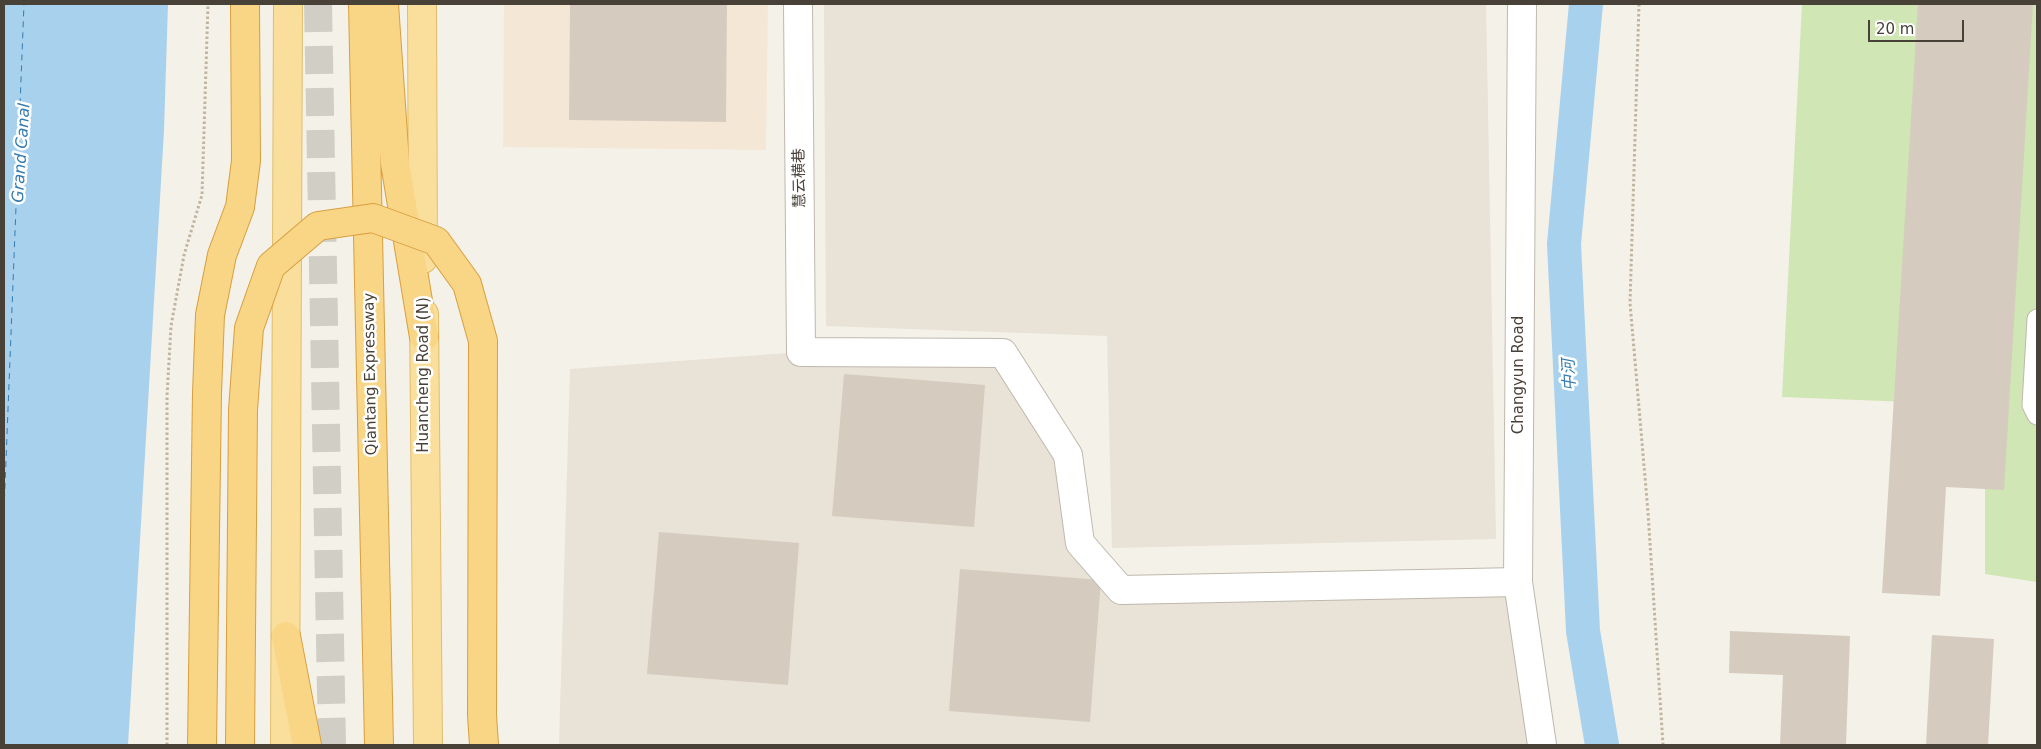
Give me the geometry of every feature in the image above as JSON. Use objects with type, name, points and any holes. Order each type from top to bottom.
[{"type":"highway","points":[[202,745],[207,393],[210,315],[222,256],[240,207],[246,161],[246,4]]},
{"type":"highway","name":"Qiantang Expressway","points":[[363,4],[379,745]]},
{"type":"highway","points":[[384,4],[395,163],[424,337]]},
{"type":"highway","points":[[240,745],[244,410],[249,328],[271,266],[318,226],[373,218],[436,241],[467,284],[483,341],[482,715],[484,745]]},
{"type":"highway","points":[[286,636],[307,745]]},
{"type":"main road","points":[[285,745],[288,4]]},
{"type":"main road","name":"Huancheng Road (N)","points":[[422,4],[428,745]]},
{"type":"street","name":"慧云横巷","points":[[798,4],[801,352],[1003,353],[1068,455],[1080,543],[1121,590],[1518,582]]},
{"type":"street","name":"Changyun Road","points":[[1522,4],[1518,582],[1542,745]]},
{"type":"lane","points":[[2037,319],[2032,405],[2037,415]]},
{"type":"path","points":[[167,745],[167,396],[171,326],[184,255],[202,195],[208,4]]},
{"type":"path","points":[[1639,4],[1630,303],[1648,512],[1663,745]]},
{"type":"shaded area","points":[[504,4],[768,4],[766,150],[503,147]]},
{"type":"shaded area","points":[[824,4],[1486,4],[1496,539],[1112,548],[1107,336],[826,326]]},
{"type":"shaded area","points":[[801,352],[1003,353],[1068,455],[1080,543],[1121,590],[1518,582],[1542,745],[559,745],[570,369]]},
{"type":"green space","points":[[1802,4],[2037,4],[2037,582],[1985,574],[1985,405],[1782,397]]},
{"type":"water","name":"Grand Canal","points":[[4,4],[168,4],[164,130],[128,745],[4,745]]},
{"type":"building","points":[[570,4],[727,4],[726,122],[569,120]]},
{"type":"building","points":[[1918,4],[2033,4],[2004,490],[1946,487],[1940,596],[1882,593]]},
{"type":"building","points":[[844,374],[985,385],[974,527],[832,516]]},
{"type":"building","points":[[659,532],[799,543],[788,685],[647,674]]},
{"type":"building","points":[[960,569],[1101,580],[1090,722],[949,711]]},
{"type":"building","points":[[1730,631],[1850,636],[1846,745],[1780,745],[1783,675],[1729,673]]},
{"type":"building","points":[[1932,635],[1994,639],[1988,745],[1926,745]]},
{"type":"waterway","name":"中河","points":[[1586,4],[1564,244],[1583,631],[1602,745]]},
{"type":"ferry route","points":[[4,511],[24,4]]},
{"type":"tunnel","points":[[318,4],[332,745]]}]
